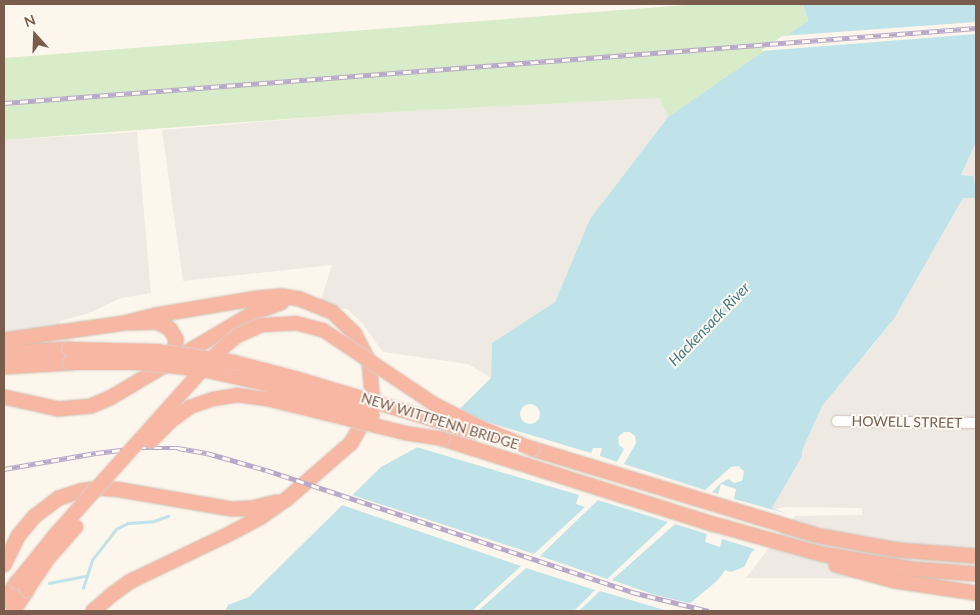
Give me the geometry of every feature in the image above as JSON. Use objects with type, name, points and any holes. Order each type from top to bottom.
[{"type":"highway","points":[[93,611],[110,596],[131,582],[247,525],[288,498],[350,443],[362,425],[371,403],[372,378],[364,349],[344,322],[319,306],[294,297],[273,297],[156,315],[125,323]]},
{"type":"highway","points":[[4,397],[51,408],[78,408],[104,401],[264,307],[288,303],[319,306]]},
{"type":"highway","points":[[4,340],[125,323],[157,322],[170,329],[175,336],[176,346],[173,355],[149,374]]},
{"type":"highway","points":[[13,611],[22,586],[55,536],[218,352],[237,336],[262,325],[278,322],[296,323],[323,330],[444,410],[533,449]]},
{"type":"highway","name":"NEW WITTPENN BRIDGE","points":[[69,356],[156,351],[234,362],[280,373],[804,532],[882,548],[976,556]]},
{"type":"highway","points":[[4,353],[69,356]]},
{"type":"highway","points":[[4,367],[69,356]]},
{"type":"highway","name":"NEW WITTPENN BRIDGE","points":[[69,356],[217,373],[286,389],[760,538],[842,559],[891,567],[976,574]]},
{"type":"highway","points":[[4,600],[22,586],[165,426],[183,411],[205,401],[230,396],[253,396],[405,433],[443,439]]},
{"type":"highway","points":[[4,564],[22,530],[35,516],[59,498],[80,491],[100,488],[121,490],[238,509],[259,507],[288,498]]},
{"type":"highway","points":[[760,538],[798,555],[858,572],[920,585],[976,593]]},
{"type":"street","name":"HOWELL STREET","points":[[837,421],[976,422]]},
{"type":"shaded area","points":[[659,98],[668,117],[590,219],[555,302],[492,343],[491,378],[468,364],[383,352],[363,324],[347,309],[319,306],[332,265],[183,281],[162,130],[367,113]]},
{"type":"shaded area","points":[[137,132],[151,293],[121,298],[89,313],[60,321],[60,325],[4,333],[4,140]]},
{"type":"shaded area","points":[[976,142],[976,180],[974,176],[961,175]]},
{"type":"shaded area","points":[[963,198],[976,198],[976,579],[746,578],[793,516],[862,515],[862,508],[785,507],[776,509],[772,508],[769,503],[802,456],[802,451],[822,406],[862,354],[867,353],[894,319]]},
{"type":"green space","points":[[698,4],[803,4],[808,21],[771,52],[668,117],[659,98],[355,114],[4,140],[4,58]]},
{"type":"water","name":"Hackensack River","points":[[803,4],[976,4],[976,142],[961,175],[974,176],[976,198],[963,198],[894,319],[822,406],[802,451],[802,456],[772,508],[793,516],[751,553],[744,567],[731,572],[725,570],[718,580],[681,611],[225,611],[228,605],[249,597],[381,467],[425,443],[491,378],[492,343],[555,302],[590,219],[668,117],[808,21]]},
{"type":"pier","points":[[976,22],[976,34],[761,51],[782,36]]},
{"type":"pier","points":[[530,404],[537,407],[540,414],[537,421],[530,424],[523,421],[520,414],[523,407]]},
{"type":"pier","points":[[457,408],[477,419],[591,453],[593,448],[602,448],[600,456],[617,462],[624,449],[619,445],[618,437],[624,432],[630,432],[635,436],[636,443],[624,464],[705,490],[731,467],[738,466],[744,471],[742,481],[734,483],[728,479],[721,483],[712,492],[718,494],[721,484],[736,489],[734,499],[796,516],[758,550],[722,539],[720,547],[705,542],[707,534],[675,524],[612,580],[652,594],[693,604],[684,611],[668,611],[600,591],[579,611],[574,611],[595,590],[526,568],[478,611],[472,611],[521,566],[339,504],[349,494],[534,554],[585,507],[576,504],[579,495],[413,446],[424,441]],"holes":[[[598,500],[668,522],[607,579],[540,556]]]},
{"type":"waterway","points":[[83,588],[92,560],[116,529],[128,523],[154,521],[168,516]]},
{"type":"waterway","points":[[49,583],[86,576]]},
{"type":"railway","points":[[4,103],[976,28]]},
{"type":"railway","points":[[4,469],[96,453],[138,448],[178,448],[207,453],[266,470],[632,592],[709,611]]}]
